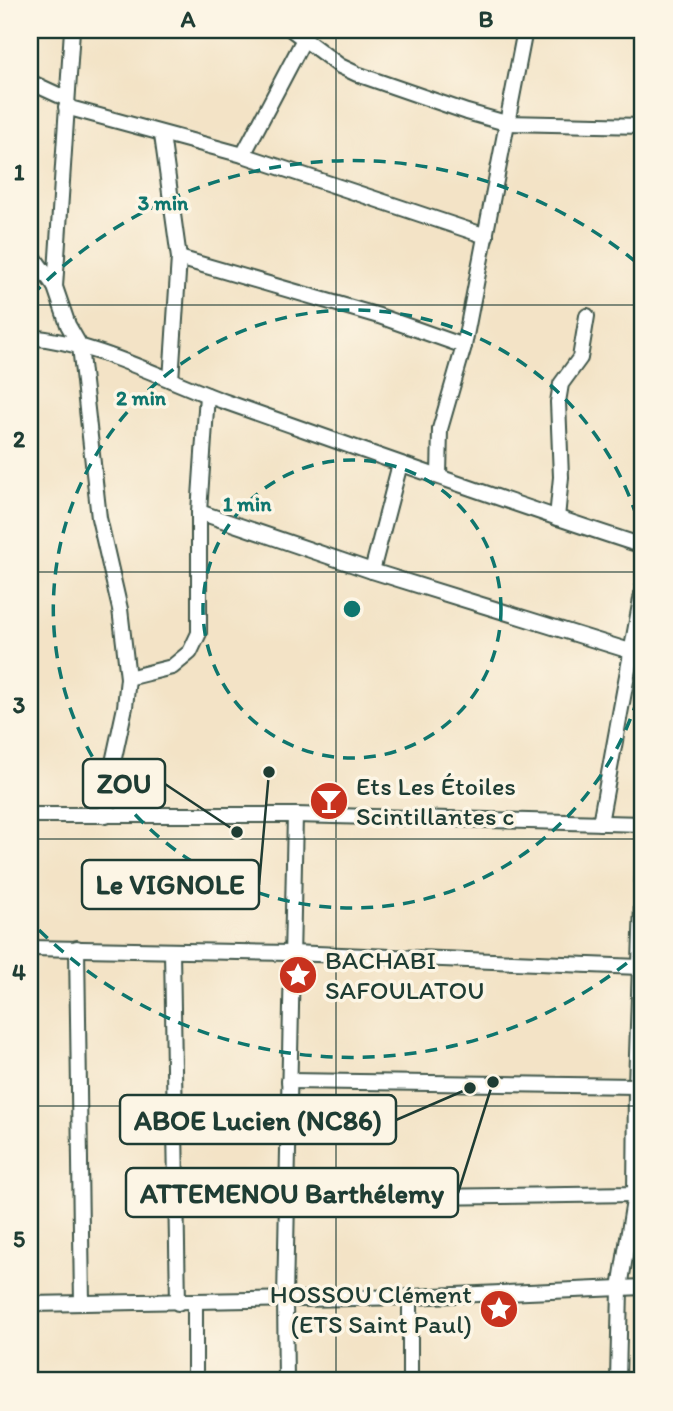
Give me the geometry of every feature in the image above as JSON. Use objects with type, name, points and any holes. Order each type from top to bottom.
[{"type":"street","points":[[55,287],[72,30]]},
{"type":"street","points":[[292,30],[340,66],[357,74],[506,123],[643,126]]},
{"type":"street","points":[[439,476],[439,429],[464,346],[525,30]]},
{"type":"street","points":[[243,155],[304,39]]},
{"type":"street","points":[[30,82],[66,103],[162,135],[243,155],[486,236]]},
{"type":"street","points":[[162,135],[179,258],[171,380]]},
{"type":"street","points":[[30,252],[55,287],[68,325],[80,346],[99,518],[120,609],[128,678],[125,706],[108,780],[106,816]]},
{"type":"street","points":[[179,258],[379,316],[464,346]]},
{"type":"street","points":[[557,518],[561,477],[558,401],[562,384],[580,358],[587,316]]},
{"type":"street","points":[[30,337],[80,346],[400,464],[643,547]]},
{"type":"street","points":[[128,678],[172,667],[195,645],[199,633],[199,512],[207,395]]},
{"type":"street","points":[[372,571],[400,464]]},
{"type":"street","points":[[199,512],[372,571],[630,651]]},
{"type":"street","points":[[600,823],[643,588]]},
{"type":"street","points":[[30,815],[295,815],[643,824]]},
{"type":"street","points":[[286,1381],[285,1299],[295,815]]},
{"type":"street","points":[[618,1381],[620,1288],[635,1194],[640,1109],[636,1086],[643,873]]},
{"type":"street","points":[[30,948],[291,953],[640,967]]},
{"type":"street","points":[[77,948],[82,1303]]},
{"type":"street","points":[[172,951],[178,1303]]},
{"type":"street","points":[[289,1081],[636,1086]]},
{"type":"street","points":[[287,1199],[635,1194]]},
{"type":"street","points":[[30,1304],[195,1303],[643,1287]]},
{"type":"street","points":[[410,1297],[410,1381]]},
{"type":"street","points":[[195,1303],[195,1381]]},
{"type":"place","name":"Le VIGNOLE","points":[[269,772]]},
{"type":"place","name":"Ets Les Étoiles Scintillantes c","points":[[329,801]]},
{"type":"place","name":"ZOU","points":[[237,832]]},
{"type":"place","name":"BACHABI SAFOULATOU","points":[[298,975]]},
{"type":"place","name":"ATTEMENOU Barthélemy","points":[[493,1082]]},
{"type":"place","name":"ABOE Lucien (NC86)","points":[[470,1088]]},
{"type":"place","name":"HOSSOU Clément (ETS Saint Paul)","points":[[499,1309]]}]
